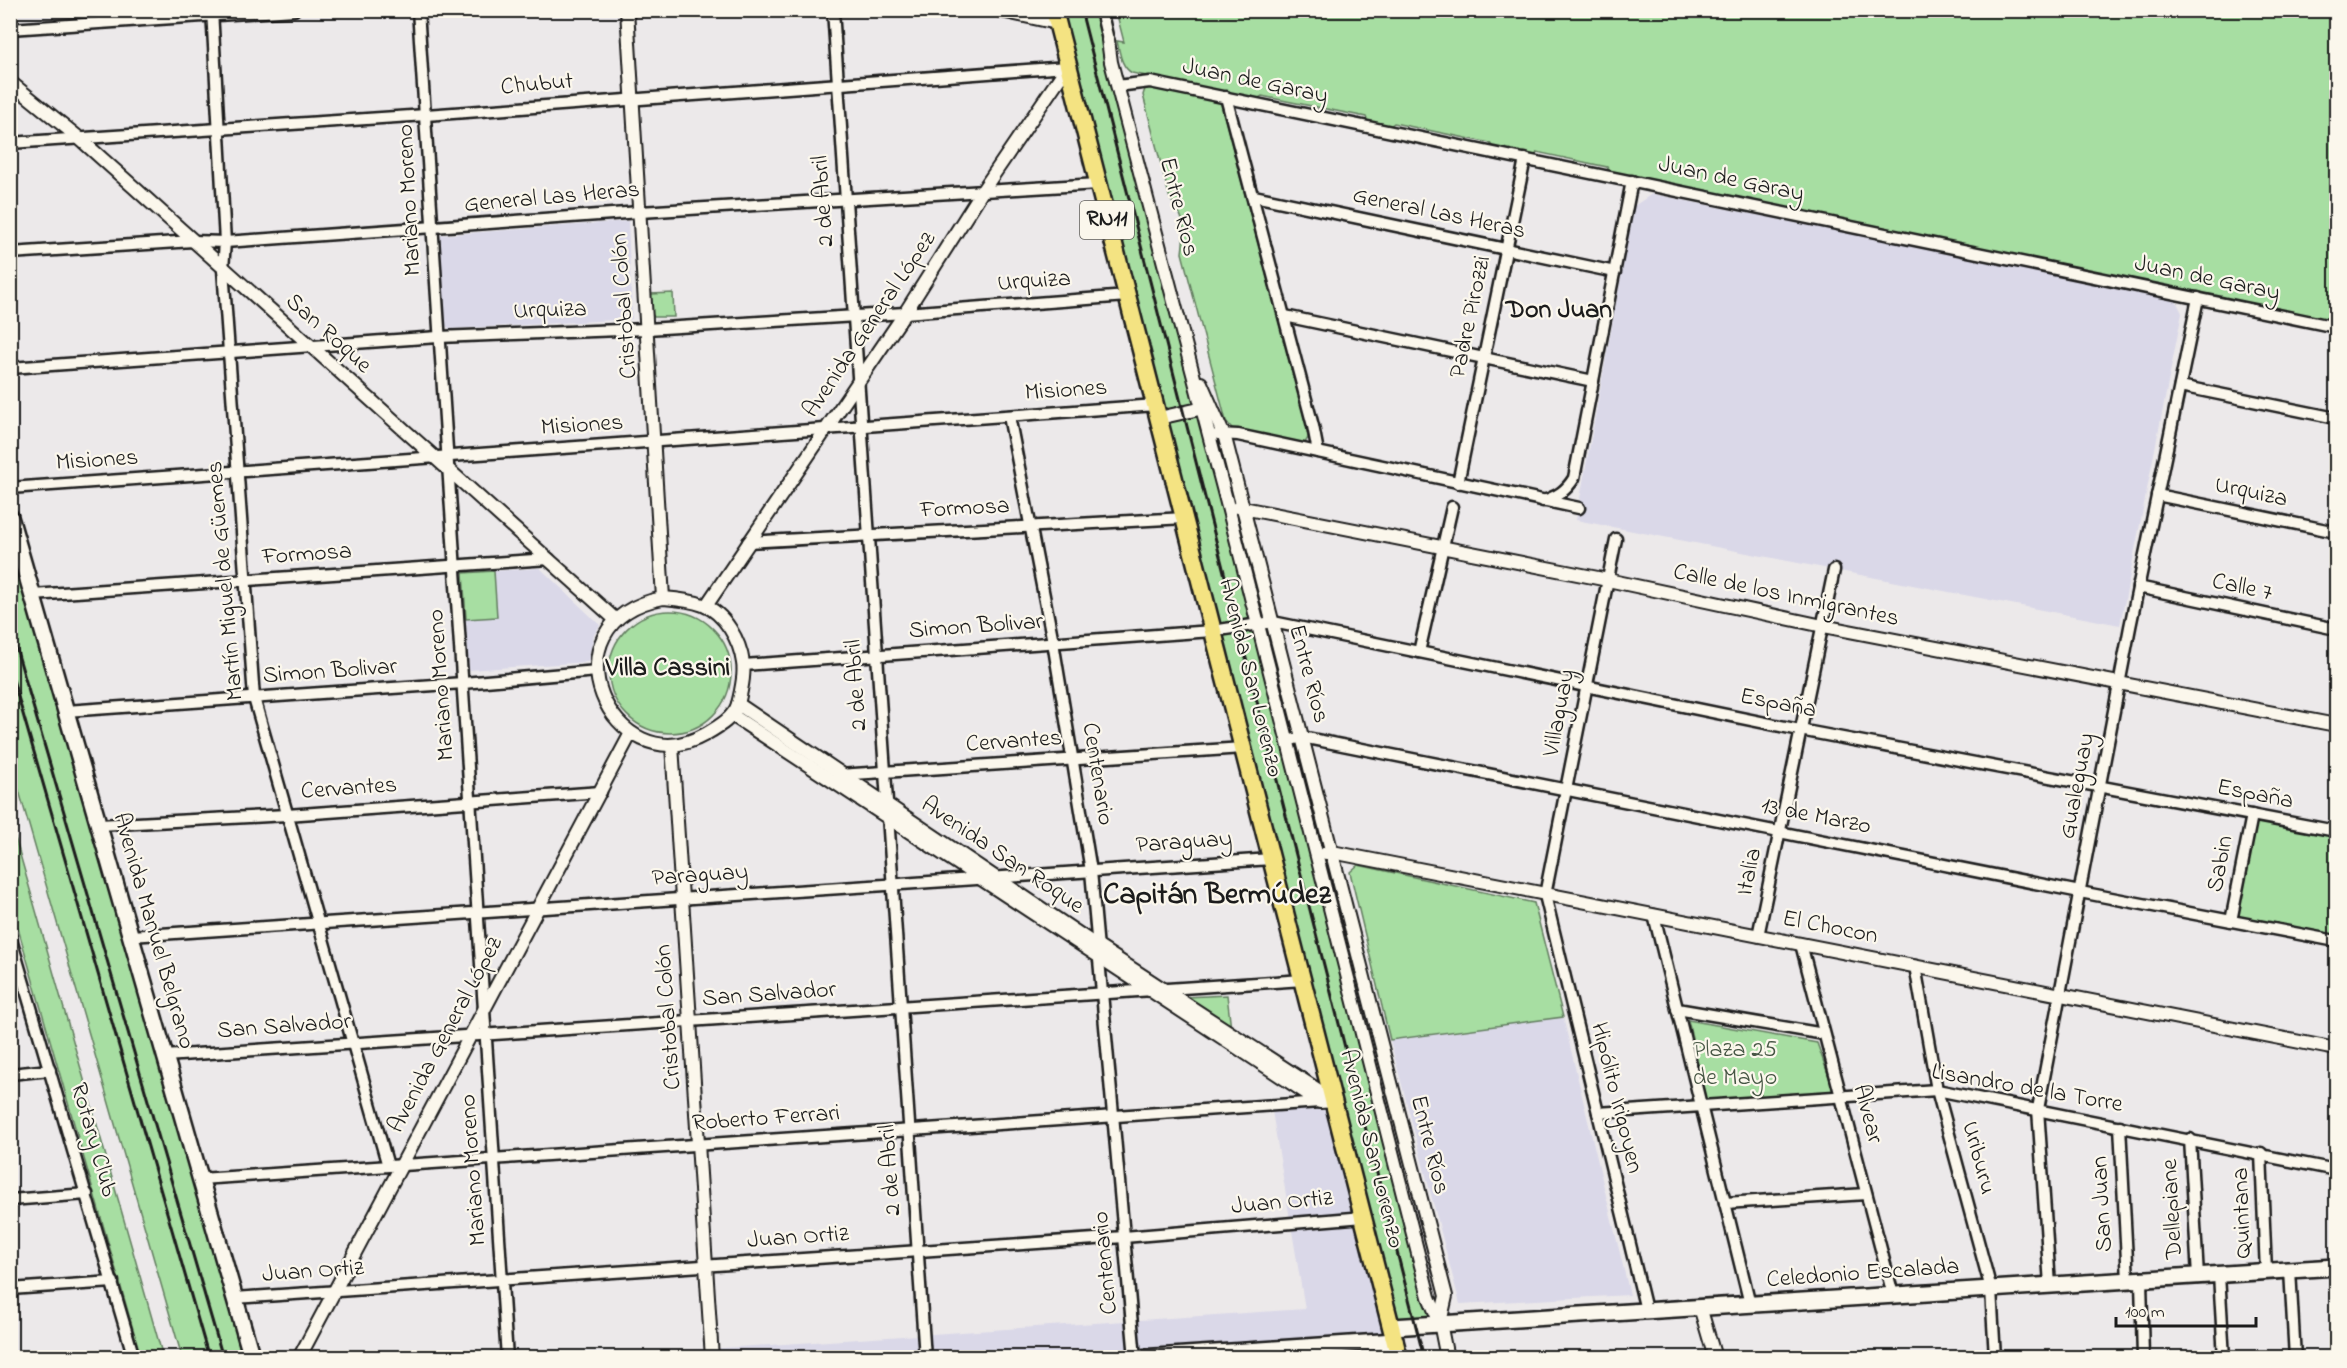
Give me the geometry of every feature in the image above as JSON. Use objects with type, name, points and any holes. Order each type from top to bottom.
[{"type":"main road","name":"Avenida San Lorenzo","points":[[1055,17],[1303,980],[1328,1101],[1364,1217],[1399,1358]]},
{"type":"main road","name":"Avenida Manuel Belgrano","points":[[10,517],[252,1358]]},
{"type":"main road","name":"Celedonio Escalada","points":[[1140,1358],[1289,1353],[1440,1323],[2337,1268]]},
{"type":"street","points":[[10,29],[212,13],[294,10]]},
{"type":"street","name":"Mariano Moreno","points":[[418,10],[438,337],[441,457]]},
{"type":"street","name":"Cristobal Colón","points":[[627,10],[663,598]]},
{"type":"street","name":"2 de Abril","points":[[833,10],[925,1358]]},
{"type":"street","points":[[997,10],[1055,17]]},
{"type":"street","name":"Entre Ríos","points":[[1101,10],[1109,54],[1121,86],[1206,408],[1209,435],[1429,1297],[1440,1323],[1447,1358]]},
{"type":"street","name":"Martín Miguel de Güemes","points":[[212,13],[225,242],[223,269],[254,698],[388,1166]]},
{"type":"street","name":"Chubut","points":[[10,143],[426,115],[1067,67]]},
{"type":"street","name":"Avenida General López","points":[[706,606],[905,314],[983,190],[1067,67]]},
{"type":"street","name":"San Roque","points":[[10,82],[79,138],[223,269],[441,457],[450,470],[616,620]]},
{"type":"street","name":"Juan de Garay","points":[[1121,86],[1150,82],[1226,97],[2337,327]]},
{"type":"street","points":[[1226,97],[1254,196],[1318,452]]},
{"type":"street","name":"Padre Pirozzi","points":[[1458,483],[1525,159]]},
{"type":"street","points":[[1543,501],[1567,489],[1574,478],[1632,181]]},
{"type":"street","name":"General Las Heras","points":[[10,253],[432,229],[640,212],[1098,184]]},
{"type":"street","name":"General Las Heras","points":[[1254,196],[1615,272]]},
{"type":"street","name":"Urquiza","points":[[10,368],[438,337],[647,329],[905,314],[1127,296]]},
{"type":"street","name":"Gualeguay","points":[[2050,1285],[2038,1109],[2119,683],[2198,298]]},
{"type":"street","points":[[1285,316],[1593,381]]},
{"type":"street","points":[[2180,386],[2337,418]]},
{"type":"street","points":[[1158,411],[1206,408]]},
{"type":"street","name":"Entre Ríos","points":[[1206,408],[1223,433],[1409,1151],[1446,1296],[1440,1323]]},
{"type":"street","name":"Misiones","points":[[10,488],[1009,416],[1158,411]]},
{"type":"street","name":"Centenario","points":[[1009,416],[1053,642],[1091,871],[1135,1358]]},
{"type":"street","points":[[1209,435],[1223,433],[1579,508]]},
{"type":"street","name":"Mariano Moreno","points":[[450,470],[454,567],[479,912],[507,1358]]},
{"type":"street","name":"Urquiza","points":[[2157,495],[2337,532]]},
{"type":"street","name":"Calle de los Inmigrantes","points":[[1228,507],[1243,507],[1608,580],[1823,626],[2337,726]]},
{"type":"street","points":[[1419,652],[1452,507]]},
{"type":"street","name":"Formosa","points":[[748,542],[1185,518]]},
{"type":"street","name":"Villaguay","points":[[1545,895],[1616,539]]},
{"type":"street","name":"Formosa","points":[[33,595],[549,559]]},
{"type":"street","name":"Italia","points":[[1758,936],[1834,570]]},
{"type":"street","name":"Calle 7","points":[[2138,588],[2337,629]]},
{"type":"street","points":[[663,598],[684,600],[706,606],[722,619],[735,637],[744,665],[735,709],[719,727],[699,738],[672,746],[647,740],[632,733],[612,715],[600,694],[597,671],[602,642],[616,620],[630,609],[646,601],[663,598]]},
{"type":"street","name":"España","points":[[1212,631],[1273,622],[1800,730],[2337,831]]},
{"type":"street","name":"Simon Bolivar","points":[[744,665],[1212,631]]},
{"type":"street","name":"Simon Bolivar","points":[[66,711],[463,683],[597,671]]},
{"type":"street","name":"Avenida San Roque","points":[[735,709],[841,775],[980,878],[1098,951],[1328,1101]]},
{"type":"street","name":"Avenida San Roque","points":[[735,709],[824,776],[997,877],[1098,951]]},
{"type":"street","name":"Avenida General López","points":[[299,1358],[632,733]]},
{"type":"street","name":"13 de Marzo","points":[[1288,741],[1302,737],[2337,941]]},
{"type":"street","name":"Cristobal Colón","points":[[672,746],[712,1358]]},
{"type":"street","name":"Cervantes","points":[[824,776],[1243,748]]},
{"type":"street","name":"Cervantes","points":[[99,825],[287,815],[601,792]]},
{"type":"street","name":"Sabin","points":[[2231,921],[2252,815]]},
{"type":"street","name":"El Chocon","points":[[1316,854],[1332,852],[2337,1049]]},
{"type":"street","name":"Paraguay","points":[[131,936],[1271,859]]},
{"type":"street","name":"Hipólito Irigoyen","points":[[1545,895],[1646,1310]]},
{"type":"street","points":[[1653,915],[1750,1304]]},
{"type":"street","name":"Rotary Club","points":[[10,936],[134,1358]]},
{"type":"street","name":"Alvear","points":[[1801,944],[1893,1295]]},
{"type":"street","name":"Uriburu","points":[[1915,966],[1938,1089],[1991,1289],[1995,1358]]},
{"type":"street","name":"San Salvador","points":[[165,1056],[1303,980]]},
{"type":"street","points":[[1677,1009],[1824,1034]]},
{"type":"street","points":[[1362,1035],[1378,1030]]},
{"type":"street","points":[[10,1074],[50,1070]]},
{"type":"street","name":"Lisandro de la Torre","points":[[1598,1113],[1938,1089],[2337,1170]]},
{"type":"street","name":"Roberto Ferrari","points":[[200,1179],[1328,1101]]},
{"type":"street","name":"San Juan","points":[[2121,1126],[2143,1358]]},
{"type":"street","name":"Dellepiane","points":[[2190,1139],[2198,1276]]},
{"type":"street","points":[[1393,1155],[1409,1151]]},
{"type":"street","name":"Quintana","points":[[2262,1154],[2266,1272]]},
{"type":"street","points":[[10,1200],[87,1194]]},
{"type":"street","points":[[1725,1203],[1866,1194]]},
{"type":"street","name":"Juan Ortiz","points":[[235,1298],[918,1251],[1364,1217]]},
{"type":"street","name":"Quintana","points":[[2290,1270],[2295,1358]]},
{"type":"street","name":"Dellepiane","points":[[2219,1275],[2224,1358]]},
{"type":"street","points":[[10,1289],[113,1282]]},
{"type":"street","points":[[1700,1307],[1714,1358]]},
{"type":"shaded area","points":[[1652,194],[2175,299],[2182,313],[2120,625],[1576,520],[1634,206]]},
{"type":"shaded area","points":[[628,221],[632,319],[450,329],[444,324],[439,238],[442,235]]},
{"type":"shaded area","points":[[540,568],[600,625],[594,635],[588,662],[469,670],[463,573]]},
{"type":"shaded area","points":[[1563,1017],[1630,1295],[1460,1304],[1390,1040]]},
{"type":"shaded area","points":[[1335,1101],[1401,1358],[575,1358],[1305,1309],[1271,1105]]},
{"type":"green space","points":[[1054,11],[1101,11],[1440,1323],[1392,1327]]},
{"type":"green space","points":[[1116,11],[2336,11],[2336,322],[1610,172],[1607,167],[1537,152],[1535,157],[1493,148],[1490,143],[1394,123],[1390,126],[1368,122],[1366,117],[1262,96],[1257,99],[1132,73],[1125,67],[1120,55],[1117,41],[1124,42]]},
{"type":"green space","points":[[1153,86],[1220,100],[1306,424],[1308,438],[1305,443],[1299,445],[1235,432],[1226,421],[1182,253],[1184,230],[1182,218],[1170,199],[1143,95],[1145,89]]},
{"type":"green space","points":[[673,293],[674,317],[654,317],[651,294]]},
{"type":"green space","points":[[10,517],[252,1357],[182,1357],[11,763]]},
{"type":"green space","points":[[494,571],[497,617],[466,619],[463,573]]},
{"type":"green space","points":[[670,611],[694,615],[713,629],[727,648],[731,672],[727,696],[713,715],[694,729],[670,733],[646,729],[627,715],[613,696],[609,672],[613,648],[627,629],[646,615]]},
{"type":"green space","points":[[2255,822],[2336,837],[2336,938],[2235,919]]},
{"type":"green space","points":[[11,823],[163,1357],[141,1357],[11,904]]},
{"type":"green space","points":[[1358,865],[1534,903],[1563,1017],[1390,1040],[1350,872]]},
{"type":"green space","points":[[1227,995],[1231,1029],[1188,1002],[1186,997]]},
{"type":"green space","name":"Plaza 25 de Mayo","points":[[1688,1020],[1817,1043],[1834,1091],[1706,1100]]},
{"type":"railway","points":[[1081,10],[1424,1358]]},
{"type":"railway","points":[[10,627],[223,1358]]},
{"type":"railway","points":[[10,669],[209,1358]]},
{"type":"district","name":"Don Juan","points":[[1559,311]]},
{"type":"district","name":"Villa Cassini","points":[[668,669]]},
{"type":"district","name":"Capitán Bermúdez","points":[[1217,896]]}]
